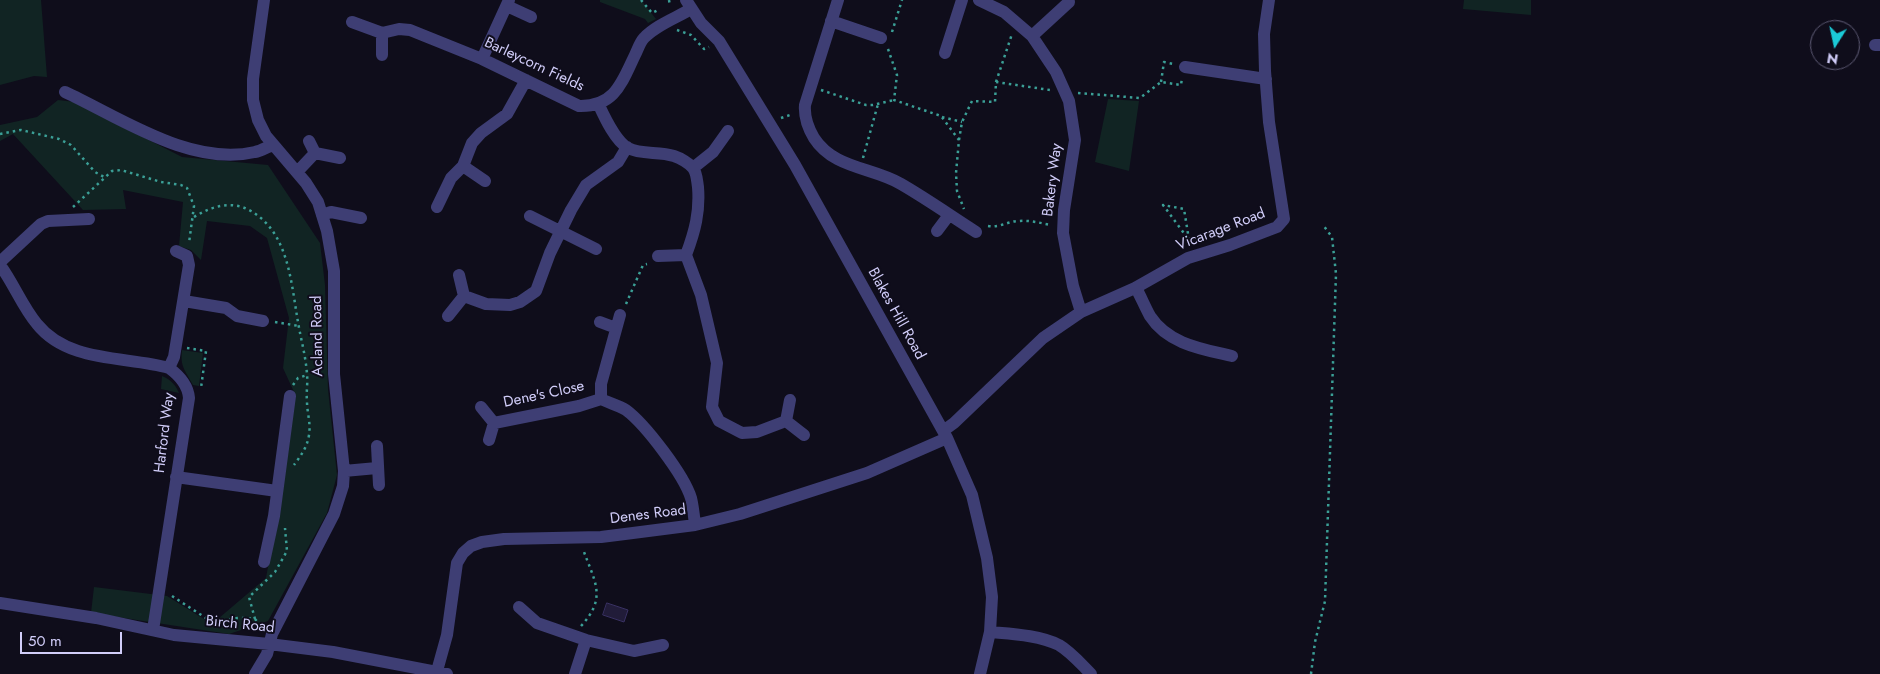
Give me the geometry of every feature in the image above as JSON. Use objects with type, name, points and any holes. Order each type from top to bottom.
[{"type":"street","name":"Acland Road","points":[[255,674],[267,654],[271,639],[334,514],[343,486],[344,471],[334,374],[334,271],[327,231],[318,202],[298,171],[273,145],[258,120],[253,100],[253,79],[264,0]]},
{"type":"street","points":[[838,0],[805,105],[804,114],[810,132],[828,154],[899,182],[949,215],[979,228]]},
{"type":"street","points":[[945,53],[962,0]]},
{"type":"street","name":"Bakery Way","points":[[979,0],[1004,12],[1032,36],[1062,70],[1065,92],[1070,101],[1075,140],[1063,228],[1067,258],[1081,312]]},
{"type":"street","name":"Vicarage Road","points":[[945,434],[1043,338],[1081,312],[1136,288],[1188,258],[1230,245],[1276,227],[1284,219],[1274,158],[1266,79],[1264,34],[1269,0]]},
{"type":"street","points":[[1032,36],[1069,2]]},
{"type":"street","points":[[482,59],[508,3],[530,17]]},
{"type":"street","name":"Barleycorn Fields","points":[[352,22],[382,33],[399,29],[410,30],[482,59],[579,106],[589,106],[608,99],[616,92],[642,40],[650,32],[669,21],[689,5]]},
{"type":"street","name":"Blakes Hill Road","points":[[689,5],[719,41],[795,165],[945,434],[972,495],[986,549],[992,597],[990,632],[980,674]]},
{"type":"street","points":[[831,22],[887,39]]},
{"type":"street","points":[[382,33],[382,55]]},
{"type":"street","points":[[1185,67],[1266,79]]},
{"type":"street","points":[[437,207],[451,178],[464,166],[472,143],[481,133],[508,114],[526,80]]},
{"type":"street","points":[[65,92],[176,146],[199,152],[232,155],[257,152],[273,145]]},
{"type":"street","points":[[598,103],[610,127],[627,147],[673,156],[693,168],[697,177],[698,215],[696,228],[686,255],[701,295],[717,363],[712,407],[719,421],[742,433],[757,432],[786,421]]},
{"type":"street","points":[[693,168],[713,152],[728,131]]},
{"type":"street","points":[[310,141],[315,153]]},
{"type":"street","points":[[464,296],[486,304],[510,306],[520,302],[536,291],[550,253],[571,210],[586,185],[618,162],[627,147]]},
{"type":"street","points":[[315,153],[340,158]]},
{"type":"street","points":[[298,171],[315,153]]},
{"type":"street","points":[[464,166],[485,181]]},
{"type":"street","points":[[322,215],[330,212],[362,218]]},
{"type":"street","points":[[937,231],[949,215]]},
{"type":"street","points":[[530,216],[596,249]]},
{"type":"street","points":[[89,219],[48,221],[41,224],[0,264],[20,302],[37,326],[52,339],[73,349],[97,356],[169,368],[176,346],[188,263]]},
{"type":"street","points":[[658,256],[686,255]]},
{"type":"street","points":[[459,274],[464,296]]},
{"type":"street","points":[[1136,288],[1150,315],[1160,328],[1168,334],[1181,342],[1198,348],[1232,356]]},
{"type":"street","points":[[448,316],[464,296]]},
{"type":"street","points":[[184,301],[226,308],[237,316],[263,321]]},
{"type":"street","name":"Dene's Close","points":[[601,399],[601,384],[620,315]]},
{"type":"street","points":[[600,322],[616,328]]},
{"type":"street","name":"Harford Way","points":[[153,630],[189,398],[188,392],[178,375],[169,368]]},
{"type":"street","points":[[264,562],[274,516],[290,396]]},
{"type":"street","name":"Dene's Close","points":[[494,423],[579,406],[601,399],[625,410],[640,422],[676,471],[691,497],[695,525]]},
{"type":"street","points":[[786,421],[790,400]]},
{"type":"street","name":"Dene's Close","points":[[481,407],[494,423]]},
{"type":"street","points":[[786,421],[804,435]]},
{"type":"street","name":"Dene's Close","points":[[489,440],[494,423]]},
{"type":"street","name":"Denes Road","points":[[442,673],[457,563],[463,553],[471,546],[482,542],[504,539],[625,534],[695,525],[740,514],[867,473],[945,434]]},
{"type":"street","points":[[376,446],[379,485]]},
{"type":"street","points":[[344,471],[377,468]]},
{"type":"street","points":[[176,477],[277,491]]},
{"type":"street","name":"Birch Road","points":[[0,603],[96,618],[174,635],[271,639],[442,673]]},
{"type":"street","points":[[519,607],[537,623],[582,639],[634,652],[663,644]]},
{"type":"street","points":[[990,632],[1026,636],[1058,645],[1073,655],[1090,674]]},
{"type":"street","points":[[575,674],[582,639]]},
{"type":"path","points":[[641,0],[652,13],[670,4]]},
{"type":"path","points":[[669,0],[669,21],[675,29],[691,35],[704,49],[719,41]]},
{"type":"path","points":[[894,100],[897,75],[888,50],[887,39],[902,0]]},
{"type":"path","points":[[968,215],[964,210],[957,191],[958,140],[962,122],[972,101],[995,102],[996,82],[1015,22]]},
{"type":"path","points":[[996,82],[1065,92],[1140,98],[1161,82],[1164,62],[1185,67],[1181,85],[1161,82]]},
{"type":"path","points":[[810,86],[866,105],[894,100],[962,122]]},
{"type":"path","points":[[860,168],[878,104]]},
{"type":"path","points":[[768,122],[793,114],[804,114]]},
{"type":"path","points":[[941,116],[958,140]]},
{"type":"path","points":[[0,134],[21,130],[59,139],[71,146],[95,172],[104,177]]},
{"type":"path","points":[[64,220],[65,215],[112,171],[121,170],[161,182],[181,185],[186,188],[194,206],[188,263]]},
{"type":"path","points":[[1189,240],[1184,209],[1163,205],[1200,255]]},
{"type":"path","points":[[979,228],[995,227],[1017,221],[1063,228]]},
{"type":"path","points":[[1311,674],[1315,642],[1325,601],[1336,274],[1332,236],[1323,225]]},
{"type":"path","points":[[620,315],[630,312],[626,303],[643,265],[655,261],[658,256]]},
{"type":"path","points":[[263,321],[299,326]]},
{"type":"path","points":[[176,346],[206,351],[201,389],[188,392]]},
{"type":"path","points":[[290,396],[294,383],[298,378],[307,375]]},
{"type":"path","points":[[581,537],[582,548],[595,579],[597,593],[591,615],[580,628],[582,639]]},
{"type":"path","points":[[158,591],[168,594],[212,622],[237,617],[255,619],[271,639]]},
{"type":"green space","points":[[0,0],[41,0],[47,77],[34,76],[0,85]]},
{"type":"green space","points":[[600,0],[641,0],[656,19],[648,23],[645,19],[600,2]]},
{"type":"green space","points":[[1464,0],[1531,0],[1531,15],[1463,9]]},
{"type":"green space","points":[[1108,99],[1139,101],[1129,171],[1095,162]]},
{"type":"green space","points":[[58,100],[75,102],[182,157],[268,165],[320,243],[325,285],[328,389],[337,475],[327,513],[268,621],[229,634],[91,613],[94,587],[167,596],[212,624],[266,578],[281,494],[294,392],[283,368],[289,318],[267,238],[250,226],[207,221],[201,260],[191,250],[179,246],[183,202],[123,190],[126,209],[83,210],[13,134],[0,141],[0,125],[37,117]]},
{"type":"green space","points":[[182,350],[203,353],[199,386],[193,385],[184,368]]},
{"type":"green space","points":[[162,376],[176,387],[179,393],[161,389]]},
{"type":"building","points":[[607,603],[628,610],[624,622],[603,615]]}]
